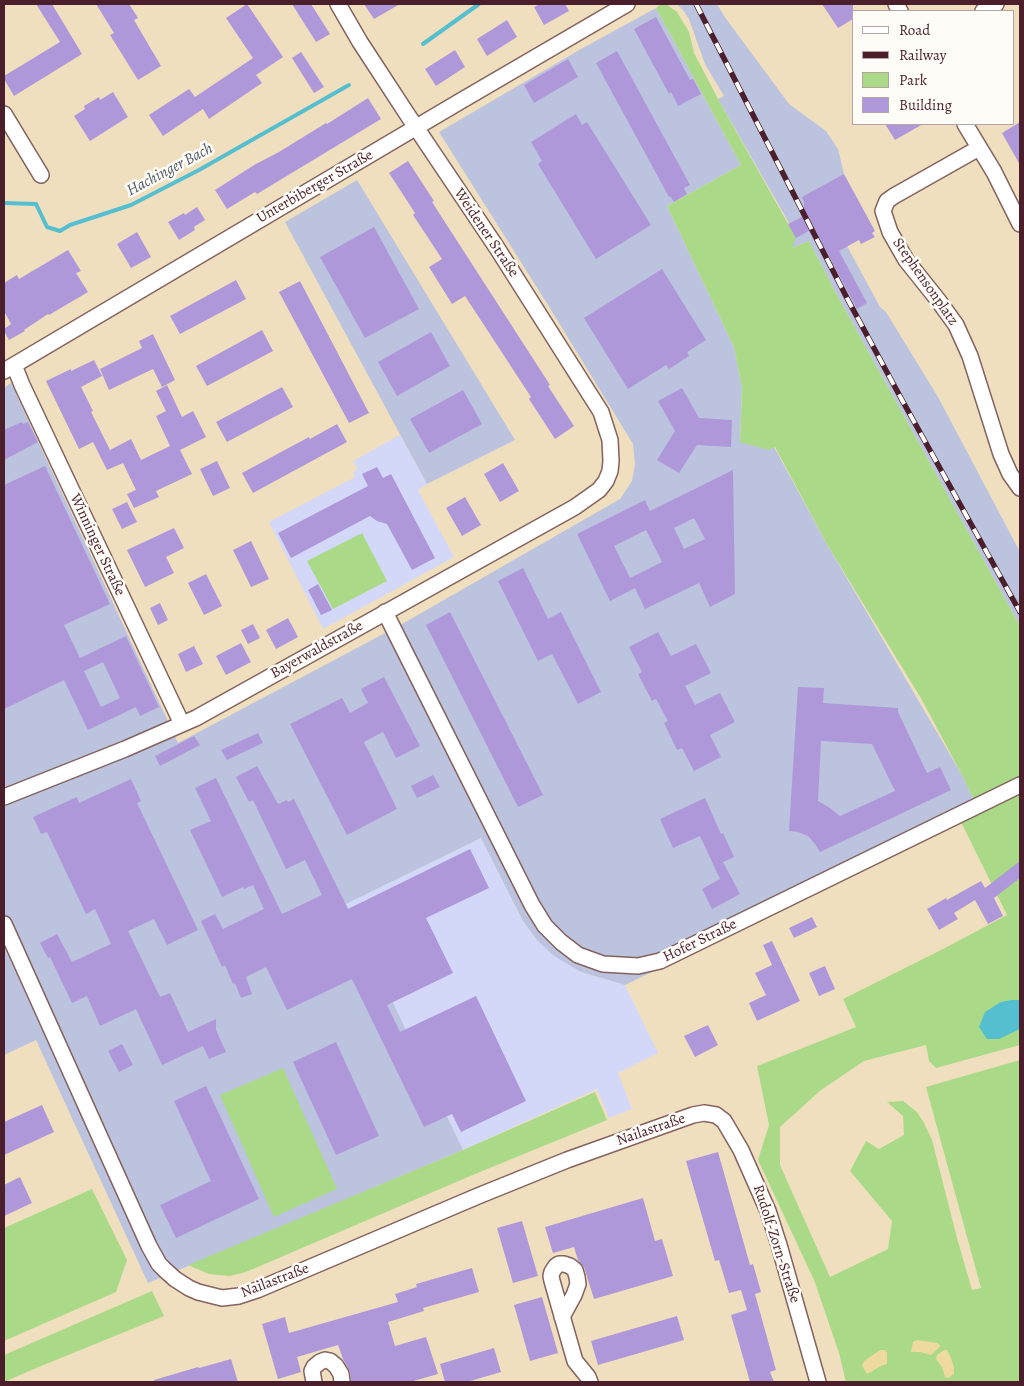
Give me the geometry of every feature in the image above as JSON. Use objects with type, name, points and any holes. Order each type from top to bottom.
[{"type":"street","name":"Weidener Straße","points":[[338,4],[360,42],[497,248],[601,412],[610,440],[612,461],[610,471]]},
{"type":"street","name":"Unterbiberger Straße","points":[[9,368],[627,4]]},
{"type":"street","points":[[985,10],[996,4]]},
{"type":"street","points":[[4,114],[41,175]]},
{"type":"street","points":[[967,125],[994,172],[1020,224]]},
{"type":"street","name":"Stephensonplatz","points":[[979,148],[894,196],[887,201],[883,211],[890,232],[906,260],[956,325],[970,356],[1001,454],[1010,474],[1020,488]]},
{"type":"street","name":"Winninger Straße","points":[[9,368],[22,385],[182,724]]},
{"type":"street","name":"Bayerwaldstraße","points":[[4,797],[126,749],[196,718],[575,507],[599,490],[606,481],[610,471]]},
{"type":"street","name":"Hofer Straße","points":[[385,612],[532,905],[545,926],[578,955],[603,964],[638,966],[660,961],[970,808],[1017,790]]},
{"type":"street","name":"Nailastraße","points":[[4,924],[156,1258],[164,1270],[181,1284],[209,1295],[222,1298],[239,1296],[258,1290],[567,1160],[693,1115],[704,1113],[716,1115]]},
{"type":"street","name":"Rudolf-Zorn-Straße","points":[[716,1115],[724,1122],[737,1142],[768,1211],[818,1382]]},
{"type":"street","points":[[562,1316],[574,1361],[590,1382]]},
{"type":"street","points":[[314,1382],[312,1371],[314,1367],[325,1360],[330,1361],[336,1366],[341,1374],[342,1382]]},
{"type":"shaded area","points":[[677,4],[717,4],[789,104],[826,131],[838,149],[844,174],[834,222],[880,307],[886,312],[938,397],[1020,552],[1020,626],[809,241],[792,248],[789,223],[718,99],[724,96],[705,64],[689,19]]},
{"type":"shaded area","points":[[656,8],[741,165],[667,206],[734,347],[742,388],[740,441],[774,447],[828,546],[962,775],[978,813],[625,985],[581,972],[554,956],[537,940],[523,921],[481,838],[346,904],[463,1150],[148,1283],[36,1040],[4,1055],[4,388],[11,383],[178,743],[402,624],[620,499],[632,481],[635,464],[633,444],[439,132],[581,49]]},
{"type":"shaded area","points":[[357,180],[515,440],[427,484],[285,222]]},
{"type":"shaded area","points":[[400,435],[427,484],[418,490],[454,557],[323,629],[269,522],[355,477],[353,472],[358,469],[353,461]]},
{"type":"shaded area","points":[[481,838],[523,921],[537,940],[581,972],[625,985],[658,1053],[618,1073],[632,1109],[609,1118],[597,1089],[463,1150],[345,904]]},
{"type":"green space","points":[[661,4],[666,4],[677,12],[689,32],[694,53],[796,238],[792,248],[809,241],[1020,626],[1020,1045],[936,1068],[929,1061],[926,1045],[864,1061],[821,1090],[780,1127],[780,1165],[830,1277],[888,1249],[892,1221],[850,1171],[866,1141],[879,1149],[904,1135],[903,1116],[887,1102],[903,1101],[917,1112],[932,1140],[972,1290],[981,1288],[926,1087],[1020,1060],[1020,1382],[846,1382],[839,1353],[814,1280],[758,1160],[769,1125],[757,1066],[856,1027],[843,999],[1007,915],[961,822],[978,813],[972,796],[922,700],[828,546],[775,447],[769,450],[740,442],[742,388],[734,347],[667,206],[741,165],[656,8]]},
{"type":"green space","points":[[362,533],[387,581],[333,609],[307,561]]},
{"type":"green space","points":[[283,1068],[337,1189],[274,1217],[220,1095]]},
{"type":"green space","points":[[595,1092],[607,1120],[246,1272],[230,1276],[209,1274],[188,1265],[463,1150]]},
{"type":"green space","points":[[92,1189],[127,1260],[116,1292],[4,1341],[4,1228]]},
{"type":"green space","points":[[152,1291],[164,1316],[4,1382],[4,1355]]},
{"type":"sand","points":[[917,1340],[937,1343],[941,1346],[931,1355],[911,1352],[913,1342]]},
{"type":"sand","points":[[880,1350],[885,1350],[887,1353],[887,1364],[867,1374],[862,1366],[864,1361]]},
{"type":"sand","points":[[947,1350],[954,1367],[954,1373],[949,1378],[945,1377],[942,1367],[936,1359],[937,1355]]},
{"type":"water","points":[[1020,1000],[1020,1029],[999,1039],[987,1039],[979,1027],[985,1012],[1001,1002]]},
{"type":"building","points":[[36,4],[52,4],[82,54],[14,96],[4,76],[60,42]]},
{"type":"building","points":[[96,4],[129,4],[138,18],[134,20],[161,66],[138,80],[110,35],[114,33]]},
{"type":"building","points":[[247,4],[283,57],[256,75],[262,83],[209,119],[203,109],[163,136],[149,115],[189,89],[195,97],[253,58],[226,18]]},
{"type":"building","points":[[292,4],[311,4],[330,34],[316,42]]},
{"type":"building","points":[[364,4],[400,4],[374,19]]},
{"type":"building","points":[[540,4],[565,4],[569,11],[544,25],[534,7]]},
{"type":"building","points":[[822,4],[853,4],[852,20],[838,28]]},
{"type":"building","points":[[656,17],[690,80],[693,79],[701,94],[678,106],[671,92],[669,94],[634,29]]},
{"type":"building","points":[[507,20],[517,37],[487,56],[477,39]]},
{"type":"building","points":[[455,50],[465,67],[436,86],[425,69]]},
{"type":"building","points":[[617,51],[690,185],[684,188],[687,194],[674,202],[669,197],[596,63]]},
{"type":"building","points":[[301,52],[324,87],[314,93],[292,58]]},
{"type":"building","points":[[568,59],[578,77],[534,103],[524,85]]},
{"type":"building","points":[[113,92],[128,117],[90,141],[74,116],[85,109],[84,106],[99,97],[100,100]]},
{"type":"building","points":[[368,98],[381,119],[257,194],[255,192],[227,209],[215,190]]},
{"type":"building","points":[[576,114],[582,125],[587,122],[651,225],[596,259],[538,164],[542,161],[531,142]]},
{"type":"building","points":[[1020,122],[1020,165],[1002,133]]},
{"type":"building","points":[[886,125],[921,125],[895,140]]},
{"type":"building","points":[[408,161],[574,426],[555,439],[529,399],[531,397],[465,296],[452,304],[429,267],[442,259],[413,215],[415,213],[389,173]]},
{"type":"building","points":[[844,174],[875,231],[872,233],[875,237],[861,244],[859,240],[839,251],[867,303],[857,309],[814,228],[796,238],[788,224],[804,216],[802,197]]},
{"type":"building","points":[[197,207],[205,220],[194,227],[195,230],[179,240],[168,222],[184,213],[185,215]]},
{"type":"building","points":[[374,227],[419,309],[365,338],[320,257]]},
{"type":"building","points":[[137,232],[151,257],[131,268],[117,244]]},
{"type":"building","points":[[68,250],[81,271],[76,273],[88,292],[48,314],[9,340],[4,331],[11,324],[4,311],[4,283],[17,275],[19,279]]},
{"type":"building","points":[[662,269],[706,340],[687,352],[689,356],[669,369],[666,365],[628,389],[584,318]]},
{"type":"building","points":[[236,280],[246,299],[180,334],[170,316]]},
{"type":"building","points":[[300,281],[369,413],[349,423],[279,292]]},
{"type":"building","points":[[262,330],[273,351],[207,386],[196,366]]},
{"type":"building","points":[[431,332],[450,366],[397,396],[378,362]]},
{"type":"building","points":[[153,334],[175,380],[162,387],[153,369],[109,390],[100,369],[142,348],[139,341]]},
{"type":"building","points":[[94,360],[102,376],[81,387],[110,450],[131,439],[141,460],[170,446],[156,416],[166,411],[156,391],[167,385],[182,417],[193,411],[206,437],[180,450],[192,474],[156,491],[159,497],[134,508],[127,494],[136,490],[123,463],[107,470],[93,442],[79,449],[46,381]]},
{"type":"building","points":[[282,387],[293,407],[227,442],[216,422]]},
{"type":"building","points":[[682,388],[699,418],[732,420],[731,447],[697,445],[679,473],[657,460],[675,431],[658,401]]},
{"type":"building","points":[[463,390],[482,424],[429,453],[410,419]]},
{"type":"building","points":[[22,422],[23,424],[28,422],[38,442],[4,460],[4,430]]},
{"type":"building","points":[[337,424],[347,442],[253,493],[242,473]]},
{"type":"building","points":[[217,461],[230,488],[213,496],[200,469]]},
{"type":"building","points":[[503,463],[519,491],[500,502],[484,474]]},
{"type":"building","points":[[45,466],[110,604],[64,625],[80,658],[126,636],[159,707],[140,716],[136,707],[88,730],[64,680],[4,709],[4,485]],"holes":[[[103,662],[120,698],[101,707],[84,671]]]},
{"type":"building","points":[[377,467],[383,478],[391,474],[435,558],[412,570],[387,524],[377,521],[370,516],[291,558],[278,533],[368,486],[362,474]]},
{"type":"building","points":[[733,470],[735,594],[710,607],[699,583],[645,609],[635,588],[610,601],[577,534],[645,500],[650,511]],"holes":[[[694,518],[705,539],[684,549],[674,528]],[[646,530],[662,562],[630,578],[614,546]]]},
{"type":"building","points":[[465,497],[481,525],[462,536],[446,508]]},
{"type":"building","points":[[127,502],[137,522],[122,529],[112,509]]},
{"type":"building","points":[[174,528],[184,548],[166,557],[174,573],[145,587],[127,550]]},
{"type":"building","points":[[251,541],[269,579],[251,587],[233,550]]},
{"type":"building","points":[[523,568],[548,619],[561,612],[601,692],[578,704],[552,654],[538,661],[498,581]]},
{"type":"building","points":[[206,574],[222,606],[204,615],[188,583]]},
{"type":"building","points":[[318,584],[332,610],[321,615],[308,590]]},
{"type":"building","points":[[160,603],[168,620],[158,625],[150,608]]},
{"type":"building","points":[[450,612],[543,795],[518,807],[426,625]]},
{"type":"building","points":[[288,618],[298,637],[276,649],[266,630]]},
{"type":"building","points":[[253,624],[260,638],[248,644],[241,630]]},
{"type":"building","points":[[658,632],[671,656],[696,644],[711,673],[685,686],[695,705],[720,693],[735,722],[710,735],[721,757],[694,771],[682,748],[677,750],[664,723],[668,721],[656,699],[652,701],[638,674],[642,672],[629,647]]},
{"type":"building","points":[[241,643],[251,662],[226,675],[216,656]]},
{"type":"building","points":[[194,646],[203,664],[186,672],[178,654]]},
{"type":"building","points":[[384,677],[420,746],[396,758],[383,732],[364,742],[397,809],[347,835],[290,724],[342,698],[350,713],[368,703],[361,689]]},
{"type":"building","points":[[798,687],[824,688],[823,703],[898,708],[898,712],[927,773],[940,767],[951,790],[820,852],[808,836],[789,831]],"holes":[[[821,741],[872,744],[895,791],[840,816],[818,801]]]},
{"type":"building","points":[[258,733],[263,743],[227,760],[221,750]]},
{"type":"building","points":[[194,736],[200,745],[160,766],[155,756]]},
{"type":"building","points":[[257,766],[278,804],[294,799],[348,909],[470,849],[489,888],[426,918],[453,973],[387,1005],[400,1032],[476,996],[526,1101],[461,1132],[452,1114],[424,1127],[352,979],[287,1010],[266,967],[246,977],[252,994],[241,998],[225,965],[222,967],[201,921],[215,914],[223,929],[264,909],[253,885],[244,889],[243,887],[222,897],[190,830],[211,821],[195,788],[216,778],[282,914],[322,895],[305,860],[286,869],[253,800],[249,802],[236,777]]},
{"type":"building","points":[[433,775],[440,787],[417,798],[411,786]]},
{"type":"building","points":[[131,779],[141,801],[137,803],[198,930],[167,945],[154,919],[128,931],[160,997],[170,993],[188,1032],[216,1019],[216,1030],[226,1052],[209,1059],[203,1046],[162,1065],[136,1009],[100,1026],[87,996],[72,1003],[50,957],[48,958],[40,943],[57,934],[72,962],[111,944],[95,909],[86,914],[47,832],[41,834],[33,817],[77,797],[79,803]]},
{"type":"building","points":[[705,798],[721,834],[723,833],[734,857],[723,862],[740,894],[712,909],[702,889],[720,879],[700,836],[673,848],[660,819]]},
{"type":"building","points":[[1020,861],[1020,878],[994,898],[1003,916],[988,924],[975,900],[954,913],[958,919],[939,930],[927,909],[981,881],[985,888]]},
{"type":"building","points":[[812,917],[817,927],[794,938],[789,928]]},
{"type":"building","points":[[772,941],[800,1001],[757,1021],[749,1003],[766,995],[755,973],[772,965],[763,945]]},
{"type":"building","points":[[825,966],[835,989],[819,996],[809,973]]},
{"type":"building","points":[[708,1025],[718,1045],[695,1057],[684,1036]]},
{"type":"building","points":[[336,1042],[379,1136],[336,1155],[293,1062]]},
{"type":"building","points":[[122,1044],[133,1065],[119,1072],[108,1051]]},
{"type":"building","points":[[206,1086],[259,1199],[176,1238],[160,1205],[211,1181],[174,1101]]},
{"type":"building","points":[[42,1105],[54,1132],[4,1155],[4,1122]]},
{"type":"building","points":[[718,1152],[750,1265],[753,1264],[761,1292],[755,1294],[776,1370],[770,1372],[774,1382],[750,1382],[731,1315],[747,1310],[741,1290],[729,1293],[719,1260],[715,1261],[686,1161]]},
{"type":"building","points":[[20,1177],[32,1203],[4,1216],[4,1185]]},
{"type":"building","points":[[643,1198],[655,1241],[662,1239],[673,1276],[594,1299],[584,1267],[578,1260],[574,1247],[553,1253],[545,1227]]},
{"type":"building","points":[[522,1221],[538,1276],[513,1283],[497,1228]]},
{"type":"building","points":[[472,1268],[479,1292],[423,1308],[424,1311],[388,1322],[395,1346],[426,1337],[438,1374],[410,1382],[351,1382],[350,1372],[338,1345],[297,1357],[301,1372],[278,1379],[262,1324],[285,1317],[289,1333],[398,1302],[395,1294],[417,1287],[416,1284]]},
{"type":"building","points":[[542,1297],[558,1353],[530,1361],[514,1305]]},
{"type":"building","points":[[677,1316],[684,1340],[598,1365],[591,1341]]},
{"type":"building","points":[[494,1348],[501,1372],[467,1382],[445,1382],[440,1364]]},
{"type":"building","points":[[231,1359],[238,1382],[155,1382],[154,1380],[198,1367]]},
{"type":"waterway","name":"Hachinger Bach","points":[[423,44],[479,4]]},
{"type":"waterway","name":"Hachinger Bach","points":[[4,203],[36,204],[47,227],[60,231],[70,225],[131,205],[199,170],[349,85]]},
{"type":"railway","points":[[696,4],[848,300],[1020,612]]}]
